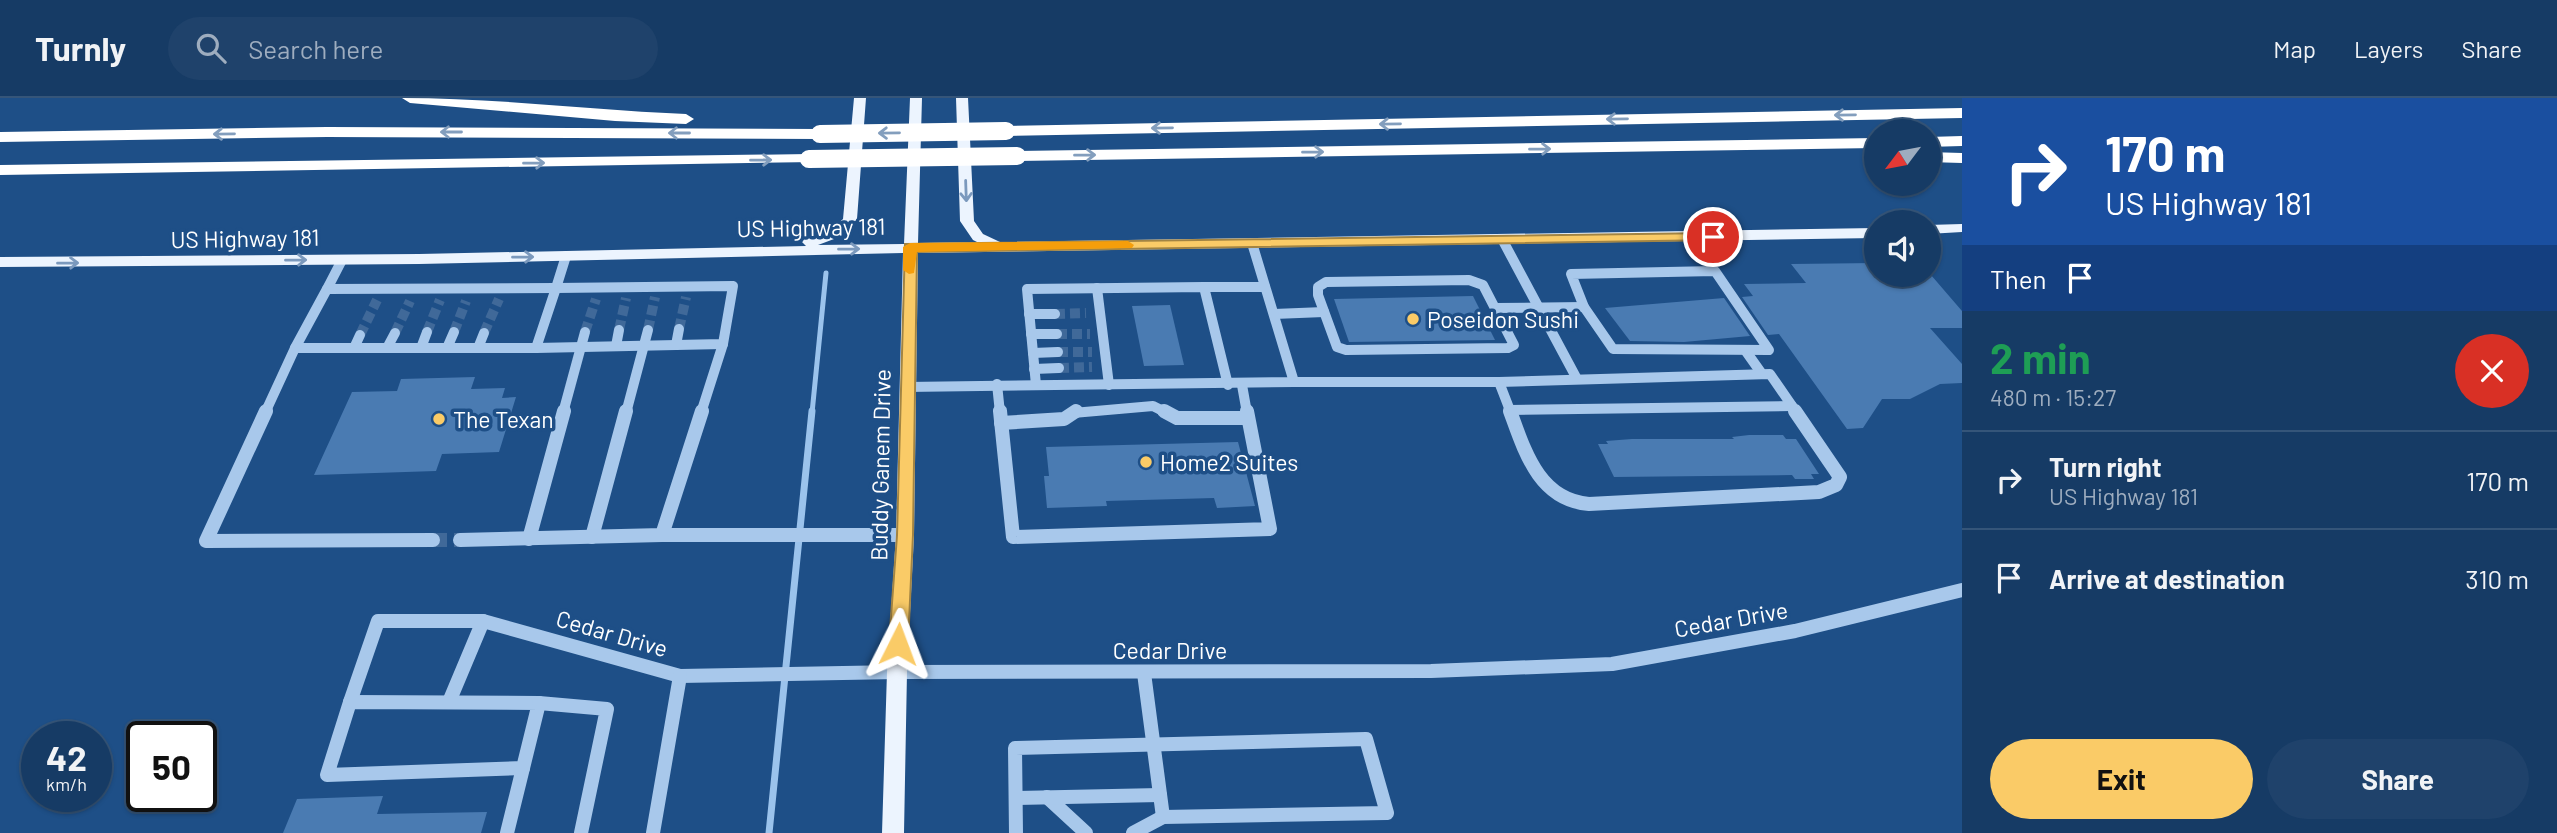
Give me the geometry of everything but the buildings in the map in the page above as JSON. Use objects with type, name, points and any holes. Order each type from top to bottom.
[{"type":"highway","points":[[410,98],[615,116],[758,122],[813,133]]},
{"type":"highway","points":[[1890,114],[1962,107]]},
{"type":"highway","points":[[0,137],[327,132],[1006,131],[1962,113]]},
{"type":"highway","points":[[1941,142],[1962,141]]},
{"type":"highway","points":[[0,170],[1864,143]]},
{"type":"highway","points":[[1727,146],[1781,154],[1864,156]]},
{"type":"highway","points":[[1941,157],[1962,158]]},
{"type":"highway","points":[[0,184],[318,175],[367,165]]},
{"type":"main road","points":[[701,253],[822,241],[844,228],[850,219],[859,98]]},
{"type":"main road","name":"Buddy Ganem Drive","points":[[893,833],[897,672],[905,535],[906,387],[916,98]]},
{"type":"main road","points":[[962,98],[967,220],[978,237],[998,247]]},
{"type":"main road","points":[[1941,229],[1962,228]]},
{"type":"main road","name":"US Highway 181","points":[[0,262],[342,260],[910,247],[1864,233]]},
{"type":"street","points":[[1502,239],[1577,379]]},
{"type":"street","points":[[1252,243],[1294,382]]},
{"type":"street","points":[[536,348],[566,256]]},
{"type":"street","points":[[1715,271],[1769,350],[1745,350],[1613,349],[1584,307],[1571,274],[1715,271]]},
{"type":"street","points":[[1469,280],[1483,285],[1496,308],[1514,345],[1508,348],[1346,350],[1337,347],[1318,287],[1326,282],[1469,280]]},
{"type":"street","points":[[433,540],[206,541],[295,348],[327,289],[471,288],[501,293],[557,287],[599,287],[628,292],[687,292],[733,286],[723,344],[662,535]]},
{"type":"street","points":[[997,384],[1013,537],[1270,529],[1248,418],[1204,287]]},
{"type":"street","points":[[1036,385],[1027,289],[1265,287]]},
{"type":"street","points":[[377,300],[384,288]]},
{"type":"street","points":[[410,301],[416,288]]},
{"type":"street","points":[[440,300],[445,288]]},
{"type":"street","points":[[466,301],[471,288]]},
{"type":"street","points":[[1097,288],[1100,313],[1096,333],[1105,351],[1109,385]]},
{"type":"street","points":[[1496,308],[1584,307]]},
{"type":"street","points":[[1273,314],[1324,312]]},
{"type":"street","points":[[1086,313],[1100,313]]},
{"type":"street","points":[[1029,314],[1055,314]]},
{"type":"street","points":[[616,346],[619,330]]},
{"type":"street","points":[[592,537],[648,330]]},
{"type":"street","points":[[421,348],[427,332]]},
{"type":"street","points":[[447,348],[454,332]]},
{"type":"street","points":[[478,348],[484,332]]},
{"type":"street","points":[[529,539],[585,332]]},
{"type":"street","points":[[387,348],[394,333]]},
{"type":"street","points":[[1031,334],[1057,334]]},
{"type":"street","points":[[354,348],[360,335]]},
{"type":"street","points":[[295,348],[536,348],[723,344]]},
{"type":"street","points":[[1745,350],[1762,374]]},
{"type":"street","points":[[1092,352],[1105,351]]},
{"type":"street","points":[[1033,353],[1058,352]]},
{"type":"street","points":[[1092,367],[1106,367]]},
{"type":"street","points":[[1034,369],[1059,368]]},
{"type":"street","points":[[906,387],[997,384],[1499,382],[1770,374],[1840,477],[1836,485],[1819,492],[1589,504],[1569,502],[1556,495],[1538,475],[1499,382]]},
{"type":"street","points":[[1001,422],[1064,419],[1076,411],[1153,406],[1177,418],[1248,418]]},
{"type":"street","points":[[1510,410],[1792,406]]},
{"type":"street","points":[[460,540],[662,535],[905,535]]},
{"type":"street","name":"Cedar Drive","points":[[350,702],[378,621],[483,621],[680,676],[897,672],[1431,671],[1612,664],[1795,631],[1962,590]]},
{"type":"street","points":[[449,702],[483,621]]},
{"type":"street","points":[[1144,673],[1163,817]]},
{"type":"street","points":[[653,833],[680,676]]},
{"type":"street","points":[[524,768],[327,775],[350,702],[539,703],[607,709],[581,833]]},
{"type":"street","points":[[507,833],[539,703]]},
{"type":"street","points":[[1016,833],[1016,748],[1366,739],[1387,813],[1163,817],[1133,833]]},
{"type":"street","points":[[1017,798],[1160,795]]},
{"type":"street","points":[[1047,797],[1086,833]]},
{"type":"lane","points":[[327,289],[342,260]]},
{"type":"lane","points":[[596,299],[599,287]]},
{"type":"lane","points":[[676,345],[679,329]]},
{"type":"waterway","points":[[812,413],[826,273]]},
{"type":"waterway","points":[[769,833],[812,411]]},
{"type":"tunnel","points":[[648,330],[655,297]]},
{"type":"tunnel","points":[[679,329],[686,297]]},
{"type":"tunnel","points":[[619,330],[626,298]]},
{"type":"tunnel","points":[[484,333],[499,299]]},
{"type":"tunnel","points":[[585,332],[596,299]]},
{"type":"tunnel","points":[[360,335],[377,300]]},
{"type":"tunnel","points":[[427,332],[440,300]]},
{"type":"tunnel","points":[[395,333],[410,301]]},
{"type":"tunnel","points":[[454,332],[466,301]]},
{"type":"tunnel","points":[[1055,314],[1086,313]]},
{"type":"tunnel","points":[[1057,334],[1090,334]]},
{"type":"tunnel","points":[[1058,352],[1092,352]]},
{"type":"tunnel","points":[[1059,368],[1092,367]]},
{"type":"tunnel","points":[[433,540],[460,540]]},
{"type":"slow traffic","points":[[909,270],[910,247],[1128,245]]},
{"type":"place","name":"Poseidon Sushi","points":[[1413,319]]},
{"type":"place","name":"The Texan","points":[[439,419]]},
{"type":"place","name":"Home2 Suites","points":[[1146,462]]},
{"type":"route","points":[[898,644],[905,535],[910,247],[1713,237]]}]
